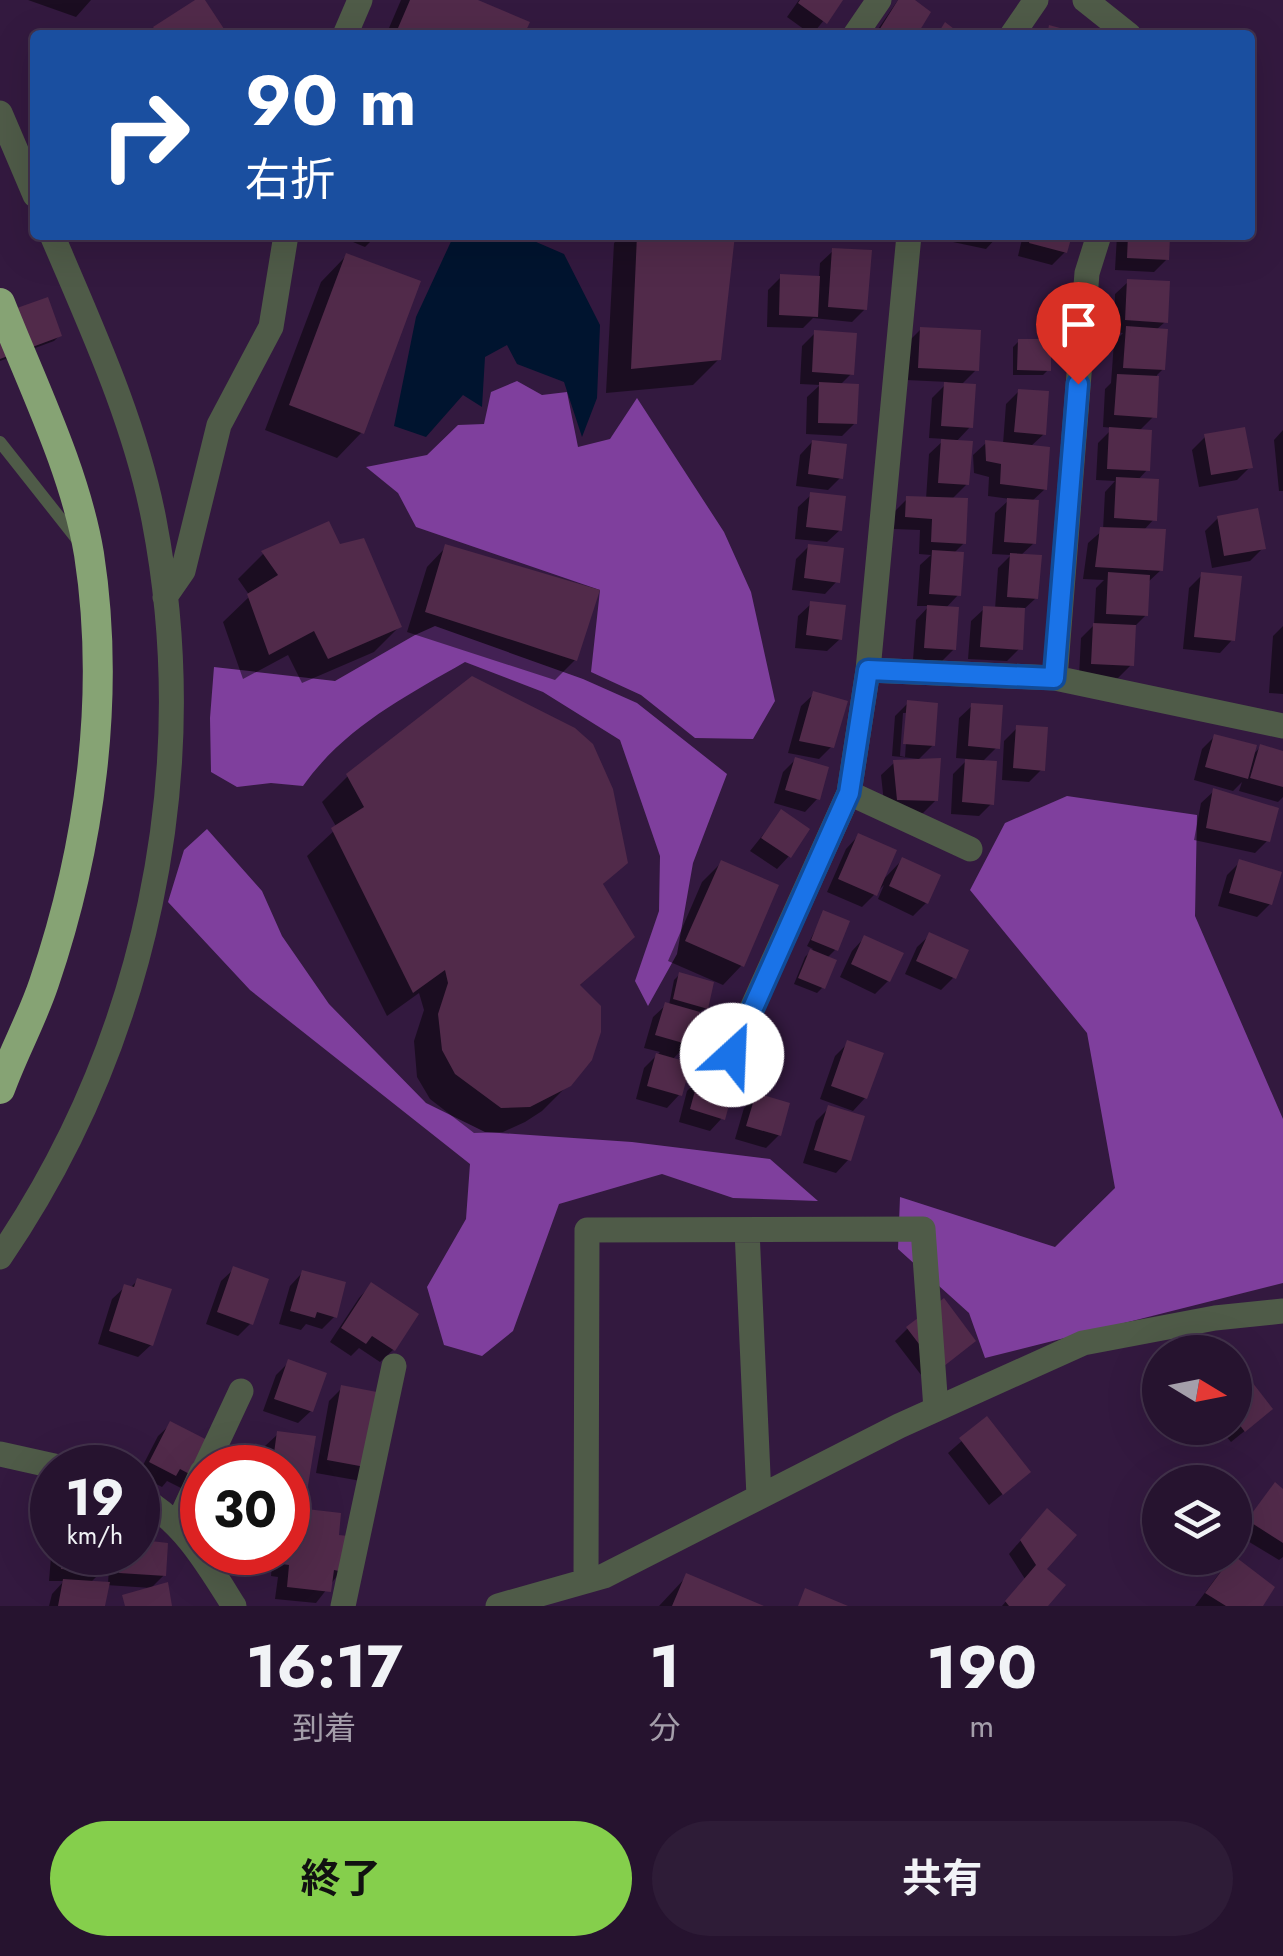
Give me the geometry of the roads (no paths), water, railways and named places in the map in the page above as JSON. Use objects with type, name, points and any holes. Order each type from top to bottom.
[{"type":"highway","points":[[0,303],[52,433],[88,553],[98,686],[82,835],[64,919],[43,987],[2,1078]]},
{"type":"street","points":[[347,30],[360,0]]},
{"type":"street","points":[[858,30],[879,0]]},
{"type":"street","points":[[1015,30],[1036,0]]},
{"type":"street","points":[[1085,0],[1124,30]]},
{"type":"street","points":[[0,112],[30,183]]},
{"type":"street","points":[[0,1257],[28,1216],[75,1130],[118,1024],[144,929],[164,829],[172,746],[172,659],[154,519],[106,362],[54,240]]},
{"type":"street","points":[[165,596],[183,572],[219,425],[271,327],[285,240]]},
{"type":"street","points":[[732,1055],[849,793],[868,670],[909,240]]},
{"type":"street","points":[[1054,678],[1087,273],[1097,240]]},
{"type":"street","points":[[868,670],[1054,678],[1283,726]]},
{"type":"street","points":[[849,793],[970,849]]},
{"type":"street","points":[[586,1582],[588,1230],[922,1228],[936,1409]]},
{"type":"street","points":[[746,1230],[759,1498]]},
{"type":"street","points":[[498,1606],[604,1576],[936,1409],[1083,1343],[1215,1318],[1283,1311]]},
{"type":"street","points":[[343,1606],[394,1366]]},
{"type":"street","points":[[216,1445],[241,1391]]},
{"type":"street","points":[[0,1454],[30,1461]]},
{"type":"street","points":[[160,1511],[178,1524],[202,1554],[234,1606]]},
{"type":"street","points":[[178,1524],[180,1520]]},
{"type":"lane","points":[[0,442],[88,553]]},
{"type":"water","points":[[452,240],[532,240],[564,254],[600,325],[597,398],[582,437],[564,382],[517,364],[507,345],[485,357],[482,407],[463,395],[426,437],[394,426],[416,317]]}]
